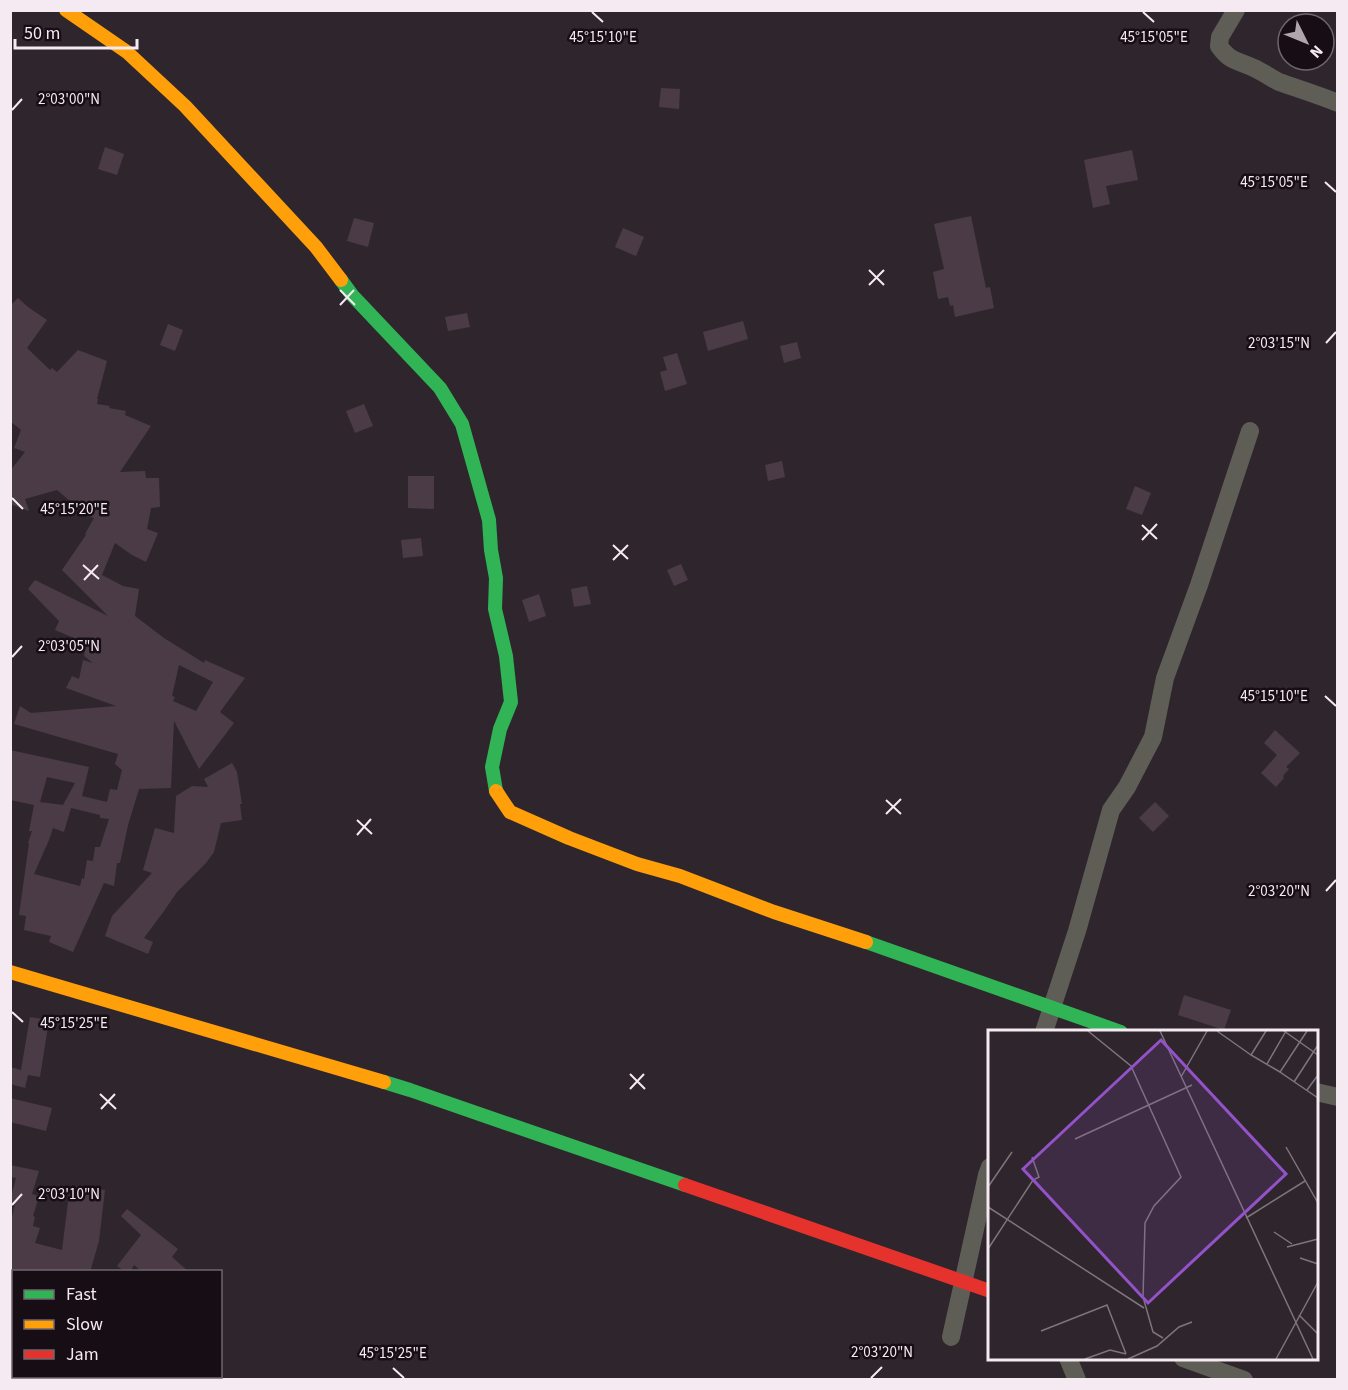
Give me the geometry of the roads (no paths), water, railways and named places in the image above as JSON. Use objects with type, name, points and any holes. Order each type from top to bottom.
[{"type":"street","points":[[66,10],[127,52],[184,106],[316,247],[352,295],[440,388],[462,424],[489,520],[496,578],[495,609],[506,656],[512,702],[500,729],[492,767],[495,789],[510,812],[637,864],[680,876],[752,904],[891,950],[1115,1030]]},
{"type":"street","points":[[1236,10],[1220,38],[1219,46],[1225,54],[1235,62],[1253,67],[1277,81],[1338,103]]},
{"type":"street","points":[[1045,1030],[1077,930],[1111,810],[1127,787],[1153,737],[1165,678],[1199,585],[1250,431]]},
{"type":"street","points":[[10,972],[410,1090],[988,1291]]},
{"type":"street","points":[[1318,1092],[1338,1098]]},
{"type":"street","points":[[951,1337],[988,1172]]},
{"type":"street","points":[[1068,1360],[1077,1380]]},
{"type":"street","points":[[1186,1360],[1244,1380]]}]
